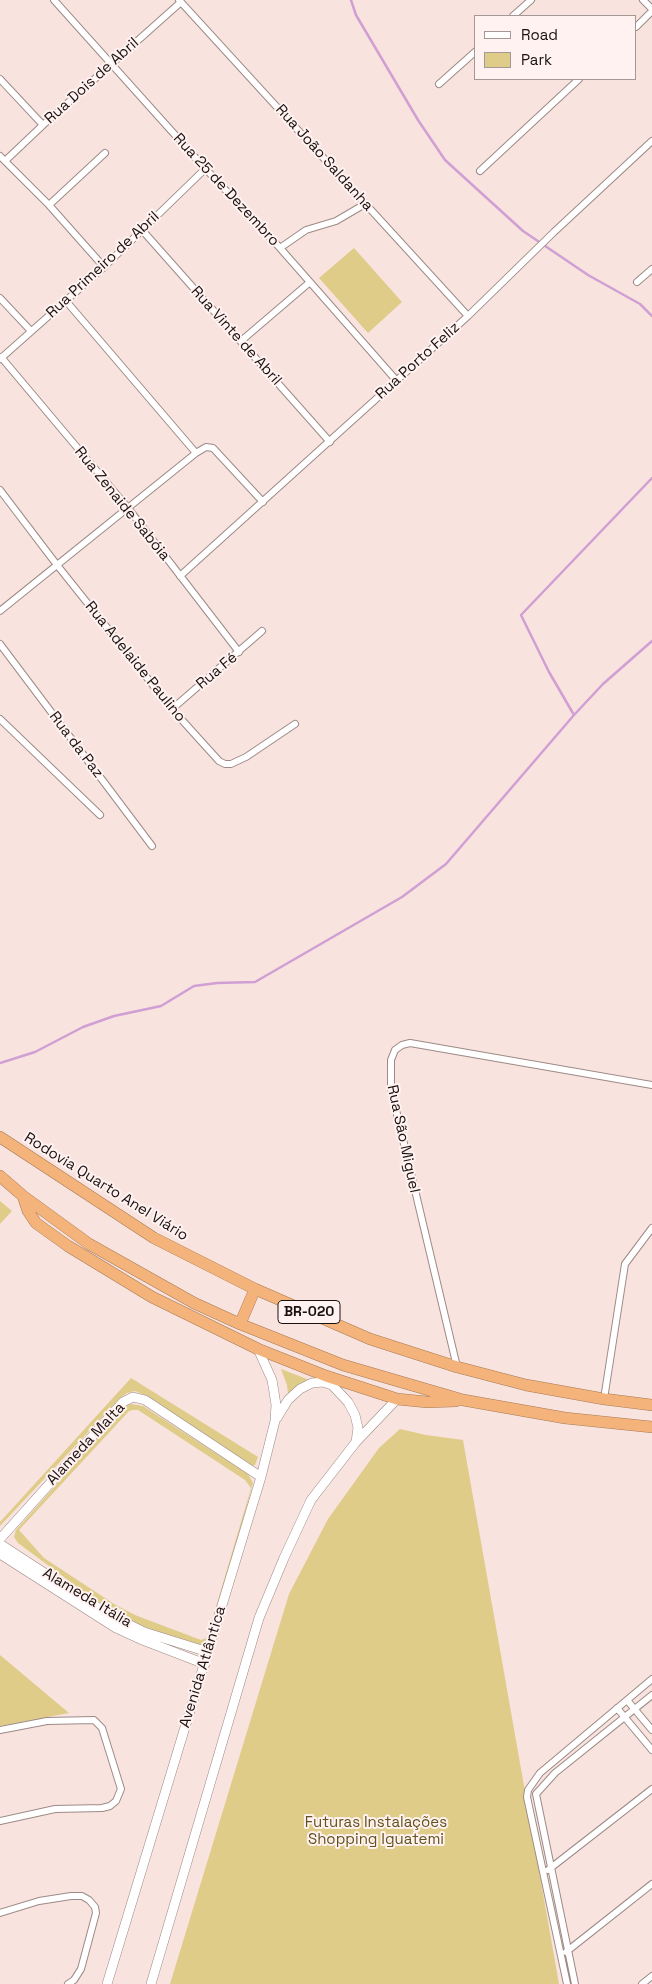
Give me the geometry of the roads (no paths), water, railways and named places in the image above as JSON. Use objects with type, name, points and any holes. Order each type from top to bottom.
[{"type":"highway","name":"Rodovia Quarto Anel Viário","points":[[0,1137],[154,1238],[255,1289],[370,1338],[457,1367],[526,1385],[652,1404]]},
{"type":"highway","name":"BR-020","points":[[0,1176],[23,1196],[89,1244],[194,1303],[240,1324],[343,1365],[463,1400],[565,1418],[652,1427]]},
{"type":"highway","points":[[23,1196],[28,1211],[36,1223],[68,1246],[152,1298],[258,1349],[326,1376],[398,1399],[426,1402],[463,1400]]},
{"type":"highway","points":[[240,1324],[255,1289]]},
{"type":"street","name":"Rua 25 de Dezembro","points":[[54,0],[205,168],[280,248],[396,380]]},
{"type":"street","points":[[514,15],[531,0]]},
{"type":"street","points":[[637,25],[652,10],[643,0]]},
{"type":"street","name":"Rua Dois de Abril","points":[[2,158],[42,125],[180,1]]},
{"type":"street","name":"Rua João Saldanha","points":[[180,1],[468,316]]},
{"type":"street","points":[[439,84],[474,53]]},
{"type":"street","points":[[0,79],[42,125]]},
{"type":"street","points":[[480,171],[578,80]]},
{"type":"street","name":"Rua Porto Feliz","points":[[180,576],[468,316],[554,232],[652,141]]},
{"type":"street","points":[[48,206],[106,153]]},
{"type":"street","points":[[2,158],[104,266]]},
{"type":"street","name":"Rua Primeiro de Abril","points":[[1,358],[104,266],[205,168]]},
{"type":"street","points":[[280,248],[306,230],[336,221],[366,204]]},
{"type":"street","name":"Rua Vinte de Abril","points":[[142,230],[242,340],[330,442]]},
{"type":"street","points":[[637,282],[652,269]]},
{"type":"street","points":[[242,340],[310,282]]},
{"type":"street","points":[[0,298],[31,331]]},
{"type":"street","points":[[66,301],[196,453]]},
{"type":"street","name":"Rua Zenaide Sabóia","points":[[1,358],[128,508],[239,652]]},
{"type":"street","points":[[0,611],[196,453],[206,447],[213,448],[263,502]]},
{"type":"street","name":"Rua Adelaide Paulino","points":[[0,490],[57,566],[172,709],[207,750],[219,761],[231,764],[246,757],[296,724]]},
{"type":"street","name":"Rua Fé","points":[[172,709],[262,632]]},
{"type":"street","name":"Rua da Paz","points":[[0,644],[152,846]]},
{"type":"street","points":[[0,719],[100,815]]},
{"type":"street","name":"Rua São Miguel","points":[[457,1367],[391,1090],[391,1060],[395,1050],[402,1045],[410,1043],[652,1086]]},
{"type":"street","points":[[604,1398],[625,1264],[652,1228]]},
{"type":"street","name":"Avenida Atlântica","points":[[107,1984],[261,1477],[275,1421],[276,1406],[272,1380],[258,1349]]},
{"type":"street","points":[[275,1421],[288,1400],[300,1389],[312,1383],[323,1382],[332,1385],[348,1402],[355,1415],[358,1428],[356,1442]]},
{"type":"street","name":"Alameda Malta","points":[[0,1538],[123,1402],[133,1398],[145,1400],[261,1477]]},
{"type":"street","points":[[151,1984],[259,1618],[284,1558],[311,1500],[356,1442],[398,1399]]},
{"type":"street","name":"Alameda Itália","points":[[0,1544],[95,1606],[122,1621],[144,1632],[208,1652]]},
{"type":"street","name":"Alameda Itália","points":[[0,1554],[116,1628],[204,1664]]},
{"type":"street","points":[[567,1984],[527,1797],[530,1785],[549,1766],[652,1679]]},
{"type":"street","points":[[575,1984],[536,1794],[555,1773],[652,1695]]},
{"type":"street","points":[[627,1700],[652,1730]]},
{"type":"street","points":[[617,1708],[652,1750]]},
{"type":"street","points":[[0,1730],[46,1721],[94,1720],[102,1728],[121,1788],[116,1801],[110,1806],[102,1808],[54,1809],[0,1822]]},
{"type":"street","points":[[549,1766],[555,1773]]},
{"type":"street","points":[[543,1873],[652,1789]]},
{"type":"street","points":[[561,1956],[652,1884]]},
{"type":"street","points":[[0,1913],[38,1901],[72,1896],[82,1896],[89,1900],[95,1907],[96,1913],[80,1969],[74,1980],[68,1984]]},
{"type":"street","points":[[642,1984],[652,1976]]},
{"type":"waterway","points":[[351,0],[356,15],[418,120],[445,160],[523,231],[588,275],[640,304],[652,316]]},
{"type":"waterway","points":[[574,715],[549,672],[521,615],[652,478]]},
{"type":"waterway","points":[[0,1063],[35,1052],[83,1027],[114,1016],[161,1006],[194,986],[255,982],[402,897],[446,864],[574,715],[603,684],[652,641]]},
{"type":"park label","name":"Futuras Instalações Shopping Iguatemi","points":[[376,1832]]}]
